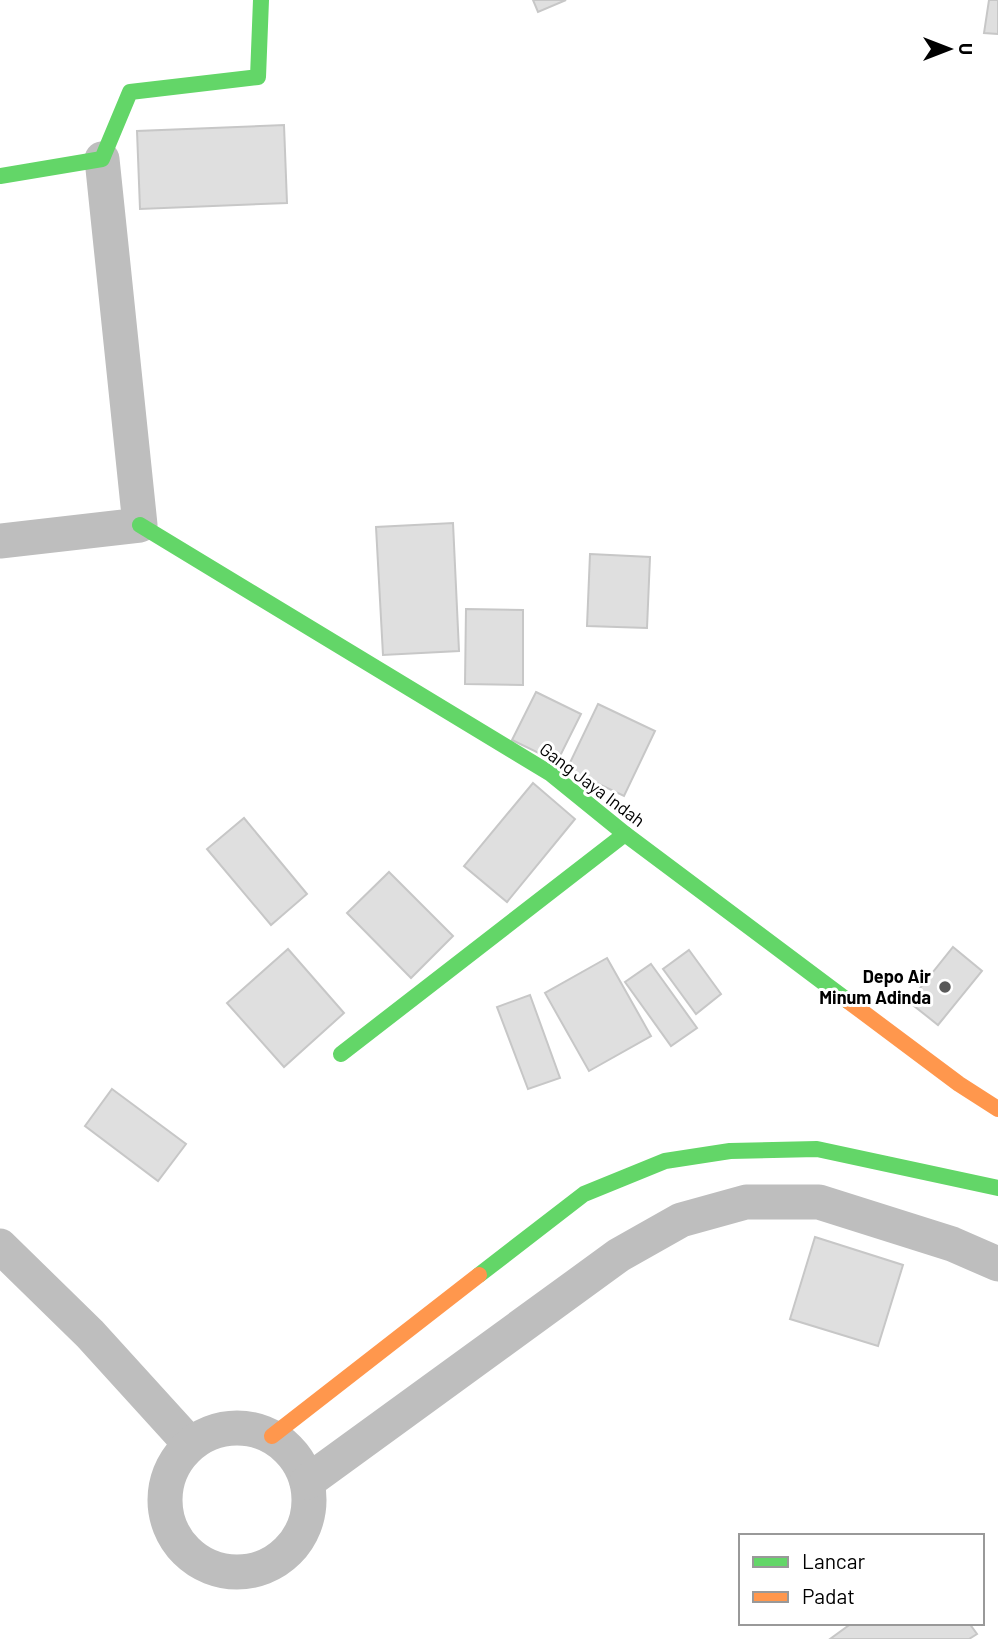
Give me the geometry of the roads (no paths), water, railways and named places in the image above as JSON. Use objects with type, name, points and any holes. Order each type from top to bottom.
[{"type":"street","points":[[0,541],[140,525],[102,159],[130,92],[258,77],[261,0]]},
{"type":"street","points":[[0,176],[102,159]]},
{"type":"street","name":"Gang Jaya Indah","points":[[140,525],[551,774],[625,834],[959,1084],[998,1109]]},
{"type":"street","points":[[341,1054],[625,834]]},
{"type":"street","points":[[272,1436],[584,1194],[665,1161],[730,1151],[817,1149],[998,1188]]},
{"type":"street","points":[[307,1482],[619,1255],[681,1220],[746,1202],[818,1202],[952,1244],[998,1264]]},
{"type":"street","points":[[0,1246],[90,1334],[190,1444]]},
{"type":"street","points":[[230,1428],[252,1429],[272,1436],[298,1460],[307,1482],[309,1506],[303,1529],[291,1548],[272,1564],[250,1572],[227,1572],[204,1565],[185,1550],[171,1531],[165,1508],[166,1484],[175,1463],[190,1444],[209,1433],[230,1428]]},
{"type":"place","name":"Depo Air Minum Adinda","points":[[945,987]]}]
